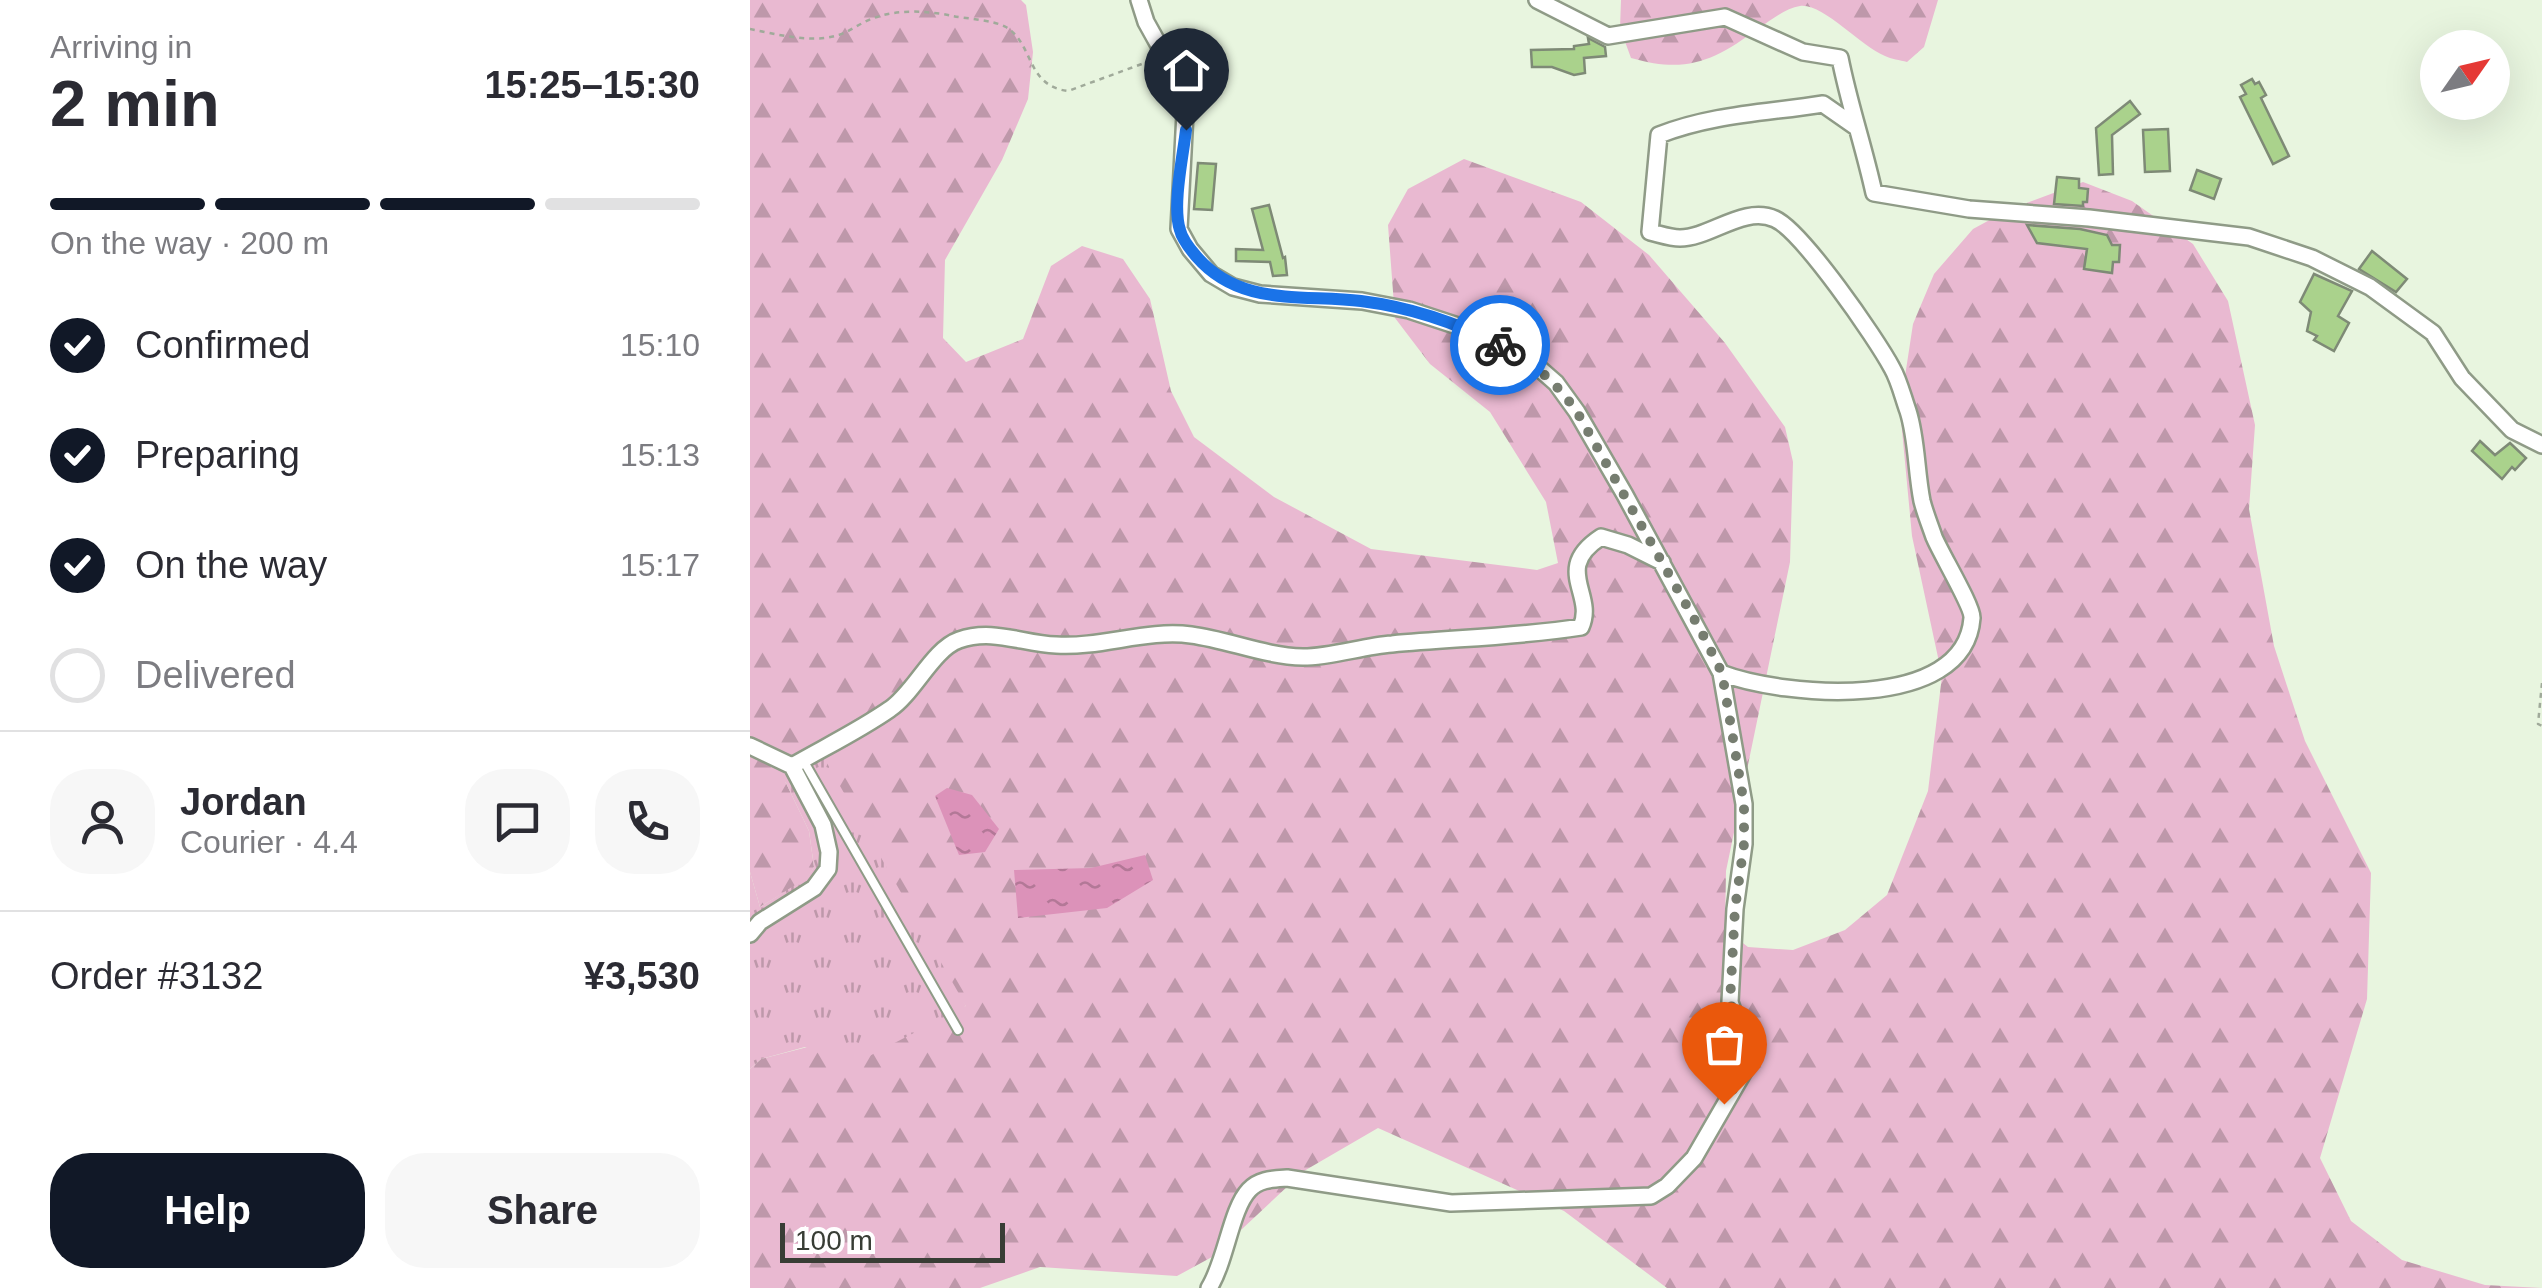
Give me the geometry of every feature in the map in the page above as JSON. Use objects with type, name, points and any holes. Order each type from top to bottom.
[{"type":"street","points":[[1139,0],[1146,22],[1186,94],[1179,229],[1190,250],[1211,274],[1234,287],[1260,294],[1362,301],[1410,310],[1473,331],[1532,362],[1556,383],[1577,412],[1722,673],[1744,804],[1730,1002],[1748,1054],[1746,1068],[1694,1158],[1667,1186],[1651,1196],[1613,1200],[1451,1203],[1286,1178],[1264,1180],[1250,1188],[1242,1201],[1220,1271],[1209,1288]]},
{"type":"street","points":[[1538,0],[1608,36],[1725,18],[1803,52],[1840,58],[1848,103],[1860,129],[1874,193],[1968,208],[2250,237],[2312,258],[2370,288],[2433,334],[2462,378],[2512,430],[2542,445]]},
{"type":"street","points":[[1722,673],[1752,685],[1810,692],[1902,687],[1955,660],[1964,650],[1971,625],[1973,614],[1942,558],[1922,503],[1910,416],[1893,369],[1832,279],[1777,219],[1762,216],[1735,220],[1681,238],[1650,232],[1659,134],[1730,114],[1763,114],[1823,104],[1860,129]]},
{"type":"street","points":[[798,763],[894,707],[941,654],[963,638],[1001,634],[1050,645],[1088,646],[1172,634],[1192,635],[1278,656],[1309,657],[1387,644],[1547,632],[1581,627],[1586,617],[1578,588],[1577,564],[1585,547],[1601,537],[1662,562]]},
{"type":"street","points":[[750,746],[798,763],[828,852],[828,869],[814,888],[760,922],[750,934]]},
{"type":"lane","points":[[798,763],[958,1030]]},
{"type":"path","points":[[750,30],[799,38],[834,36],[876,17],[901,12],[947,14],[1006,26],[1038,75],[1055,89],[1068,90],[1163,56]]},
{"type":"path","points":[[2542,684],[2538,724],[2542,726]]},
{"type":"green space","points":[[750,0],[1021,0],[1026,5],[1033,52],[1028,99],[1002,160],[945,260],[943,338],[966,362],[1023,339],[1051,266],[1082,246],[1123,259],[1150,299],[1171,391],[1194,437],[1274,497],[1371,549],[1537,570],[1558,563],[1546,502],[1490,412],[1430,364],[1395,318],[1388,225],[1408,189],[1464,159],[1581,202],[1649,255],[1725,343],[1785,427],[1793,462],[1790,562],[1726,871],[1725,929],[1748,947],[1793,950],[1845,930],[1887,895],[1928,791],[1942,676],[1912,536],[1900,409],[1913,324],[1934,274],[1973,229],[2008,210],[2083,182],[2132,201],[2193,244],[2228,301],[2255,425],[2249,509],[2274,646],[2305,741],[2371,873],[2367,999],[2320,1158],[2351,1221],[2402,1260],[2485,1285],[2542,1288],[1667,1288],[1564,1211],[1378,1128],[1304,1171],[1212,1257],[1177,1276],[1040,1267],[980,1288],[750,1288],[750,1069],[761,1059],[966,1006],[785,781],[809,831],[814,867],[808,878],[760,907],[750,872]]},
{"type":"green space","points":[[1621,0],[1938,0],[1924,47],[1907,62],[1875,51],[1819,11],[1800,6],[1713,56],[1668,65],[1631,58],[1620,28]]},
{"type":"green space","points":[[824,758],[966,1006],[850,1066],[805,1047],[761,1059],[750,1069],[750,872],[760,907],[808,877],[814,867],[809,831],[785,781]]},
{"type":"water","points":[[947,788],[972,795],[999,829],[985,852],[959,855],[935,796]]},
{"type":"water","points":[[1145,855],[1153,880],[1107,908],[1018,918],[1014,870],[1091,868]]},
{"type":"building","points":[[1588,38],[1605,47],[1606,56],[1584,58],[1585,73],[1574,75],[1552,67],[1532,67],[1531,50],[1574,49],[1589,44]]},
{"type":"building","points":[[2252,79],[2255,84],[2259,82],[2266,95],[2261,98],[2289,156],[2273,164],[2240,97],[2246,94],[2241,85]]},
{"type":"building","points":[[2130,101],[2140,114],[2112,135],[2113,174],[2099,175],[2096,128]]},
{"type":"building","points":[[2168,129],[2170,171],[2145,172],[2143,130]]},
{"type":"building","points":[[1198,163],[1216,164],[1212,210],[1194,209]]},
{"type":"building","points":[[2197,170],[2221,179],[2214,199],[2190,190]]},
{"type":"building","points":[[2057,177],[2079,179],[2079,188],[2088,189],[2087,202],[2083,206],[2054,204]]},
{"type":"building","points":[[1269,205],[1287,275],[1273,276],[1270,262],[1236,261],[1236,249],[1263,250],[1252,209]]},
{"type":"building","points":[[2027,225],[2107,235],[2112,245],[2120,245],[2119,262],[2113,262],[2112,273],[2084,269],[2087,249],[2037,243]]},
{"type":"building","points":[[2372,251],[2407,279],[2396,292],[2359,269]]},
{"type":"building","points":[[2314,274],[2352,291],[2338,316],[2349,323],[2334,351],[2314,340],[2317,336],[2307,331],[2311,312],[2300,302]]},
{"type":"building","points":[[2480,441],[2495,455],[2510,443],[2526,458],[2502,479],[2472,451]]},
{"type":"way so far","points":[[1500,345],[1532,362],[1556,383],[1577,412],[1722,673],[1744,804],[1730,1002],[1748,1054],[1746,1068],[1724,1104]]},
{"type":"route","points":[[1186,130],[1179,229],[1190,250],[1211,274],[1234,287],[1260,294],[1362,301],[1410,310],[1473,331],[1500,345]]}]
